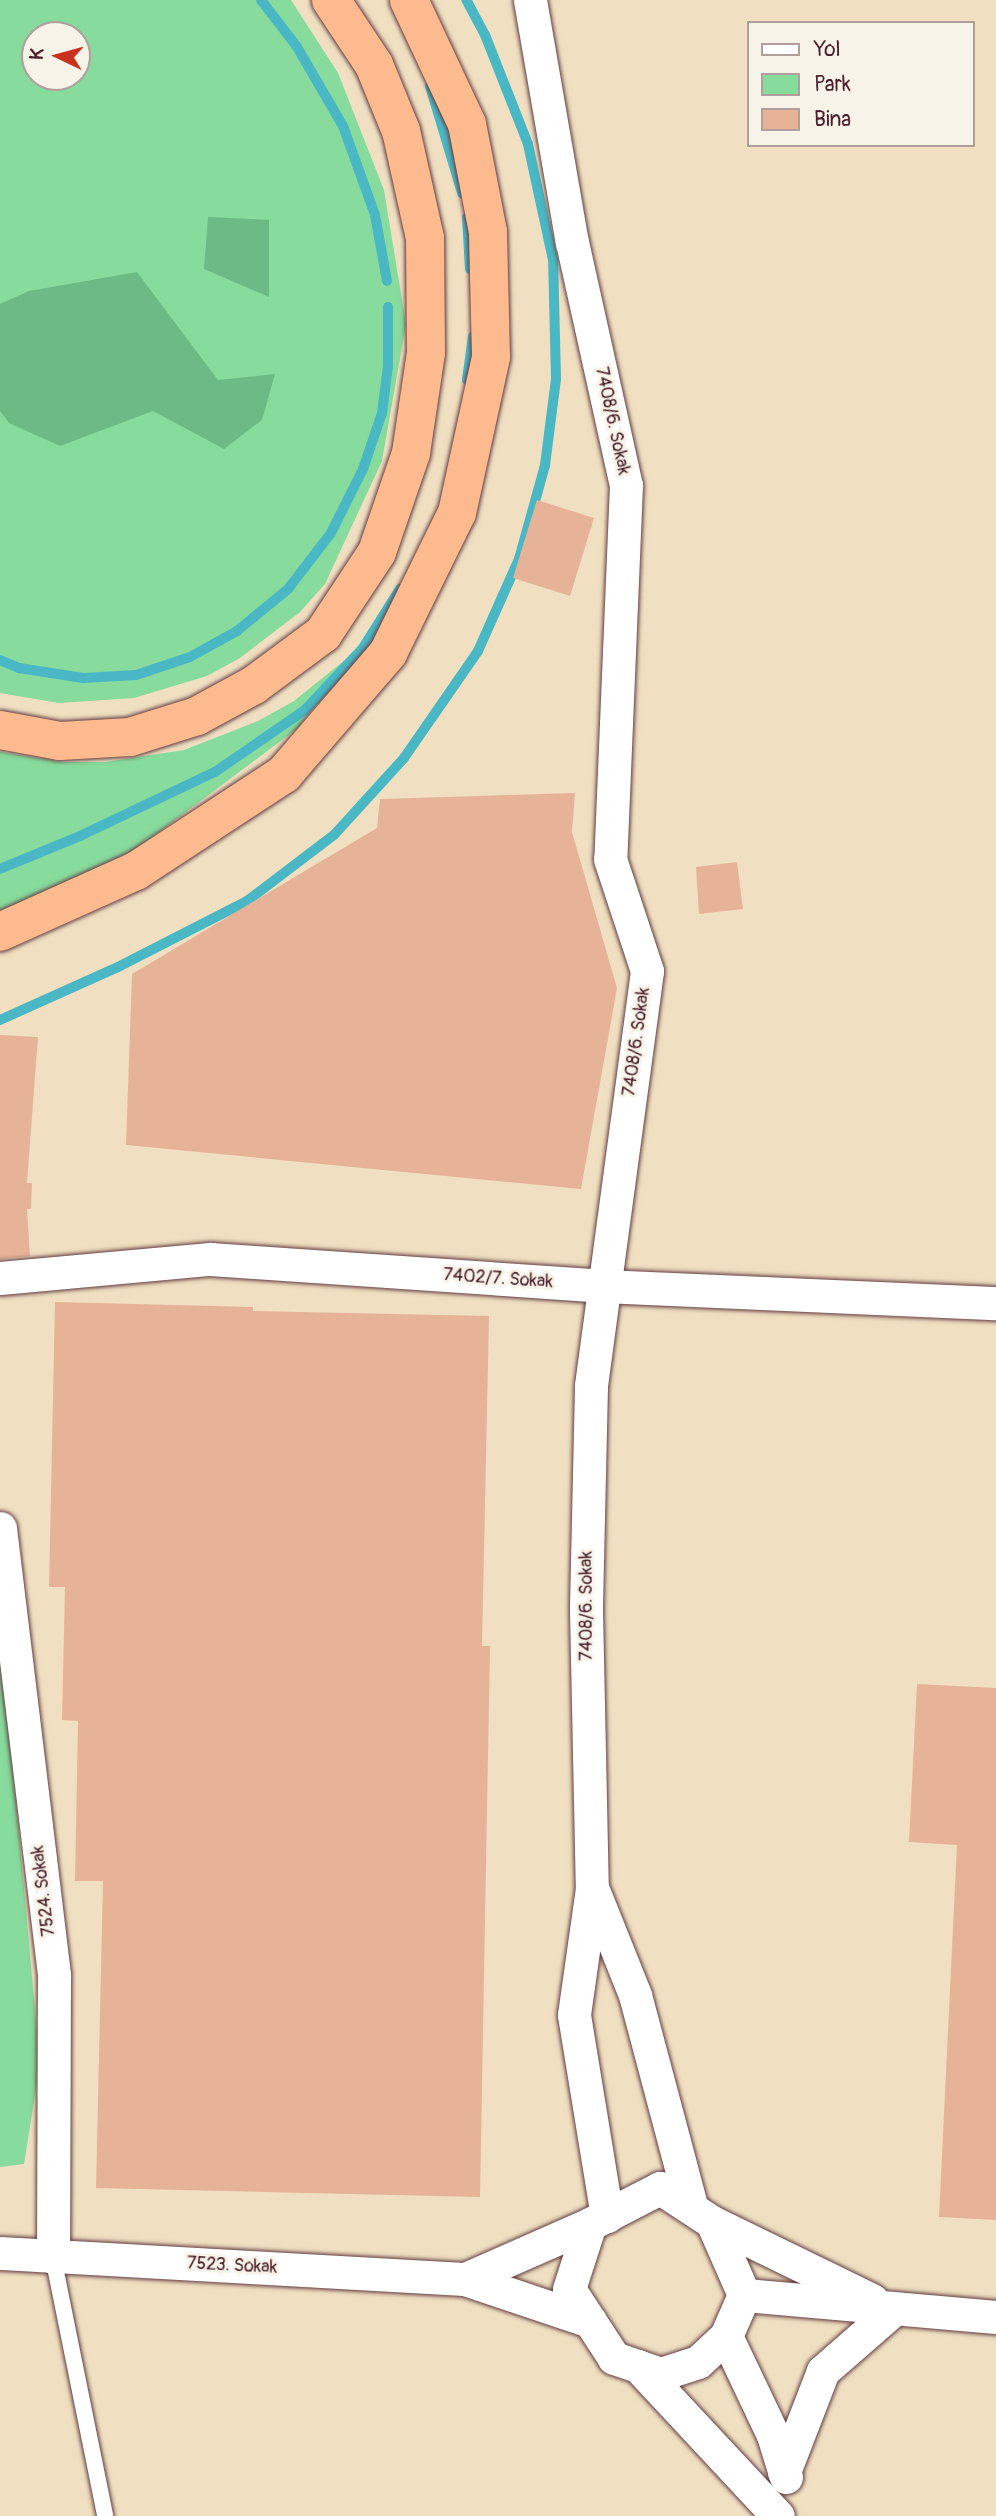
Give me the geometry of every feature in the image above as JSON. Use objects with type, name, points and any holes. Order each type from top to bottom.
[{"type":"highway","points":[[0,730],[60,741],[131,737],[197,716],[254,685],[323,634],[377,552],[413,440],[426,353],[425,239],[401,131],[374,65],[331,0]]},
{"type":"highway","points":[[0,932],[136,871],[284,774],[388,653],[457,513],[491,357],[488,232],[467,124],[409,0]]},
{"type":"street","name":"7408/6. Sokak","points":[[530,0],[572,242],[626,485],[610,859],[647,971],[602,1286],[591,1386],[586,1610],[593,1888]]},
{"type":"street","name":"7402/7. Sokak","points":[[0,1278],[210,1259],[602,1286],[996,1303]]},
{"type":"street","name":"7524. Sokak","points":[[0,1528],[54,1975],[53,2257]]},
{"type":"street","points":[[593,1888],[635,1995],[702,2215],[744,2295]]},
{"type":"street","points":[[593,1888],[574,2015],[598,2220],[569,2289],[614,2358],[661,2374],[698,2362],[726,2336],[744,2295]]},
{"type":"street","points":[[465,2279],[598,2220],[660,2188],[702,2215],[893,2310]]},
{"type":"street","name":"7523. Sokak","points":[[0,2253],[465,2279]]},
{"type":"street","points":[[465,2279],[590,2321]]},
{"type":"street","points":[[744,2295],[996,2317]]},
{"type":"street","points":[[784,2472],[823,2371],[893,2310]]},
{"type":"street","points":[[726,2336],[773,2435],[797,2516]]},
{"type":"street","points":[[638,2366],[778,2516]]},
{"type":"lane","points":[[53,2257],[105,2516]]},
{"type":"green space","points":[[0,0],[291,0],[338,73],[384,190],[406,324],[382,461],[325,584],[300,612],[240,658],[207,676],[134,698],[59,703],[0,693]]},
{"type":"green space","points":[[208,217],[269,220],[269,297],[204,269]]},
{"type":"green space","points":[[137,272],[218,380],[275,374],[262,420],[224,449],[153,411],[60,446],[9,423],[0,411],[0,304],[29,291]]},
{"type":"green space","points":[[356,651],[298,728],[131,853],[0,911],[0,752],[65,762],[105,762],[184,750],[258,721],[294,701]]},
{"type":"green space","points":[[0,1626],[40,2064],[24,2164],[0,2167]]},
{"type":"building","points":[[537,500],[594,518],[570,596],[513,578]]},
{"type":"building","points":[[575,793],[572,832],[617,988],[581,1189],[126,1145],[132,974],[377,828],[380,799]]},
{"type":"building","points":[[737,862],[743,909],[699,914],[696,867]]},
{"type":"building","points":[[0,1035],[38,1037],[27,1183],[32,1183],[31,1209],[27,1209],[30,1256],[0,1259]]},
{"type":"building","points":[[55,1302],[253,1307],[253,1311],[489,1316],[482,1646],[490,1646],[480,2197],[96,2188],[103,1881],[75,1881],[78,1721],[62,1720],[65,1587],[49,1587]]},
{"type":"building","points":[[917,1684],[996,1688],[996,2220],[939,2217],[957,1845],[909,1842]]},
{"type":"waterway","points":[[261,0],[297,47],[343,126],[375,215],[387,281]]},
{"type":"waterway","points":[[0,1020],[118,967],[247,901],[334,835],[404,758],[478,651],[519,559],[545,465],[556,379],[553,260],[528,144],[485,35],[466,0]]},
{"type":"waterway","points":[[430,86],[462,193]]},
{"type":"waterway","points":[[467,217],[470,269]]},
{"type":"waterway","points":[[0,660],[19,668],[83,678],[136,675],[190,657],[237,631],[288,589],[331,533],[363,469],[382,413],[388,366],[388,307]]},
{"type":"waterway","points":[[467,380],[473,336]]},
{"type":"waterway","points":[[0,869],[80,836],[215,772],[305,710],[363,648],[400,589]]}]
